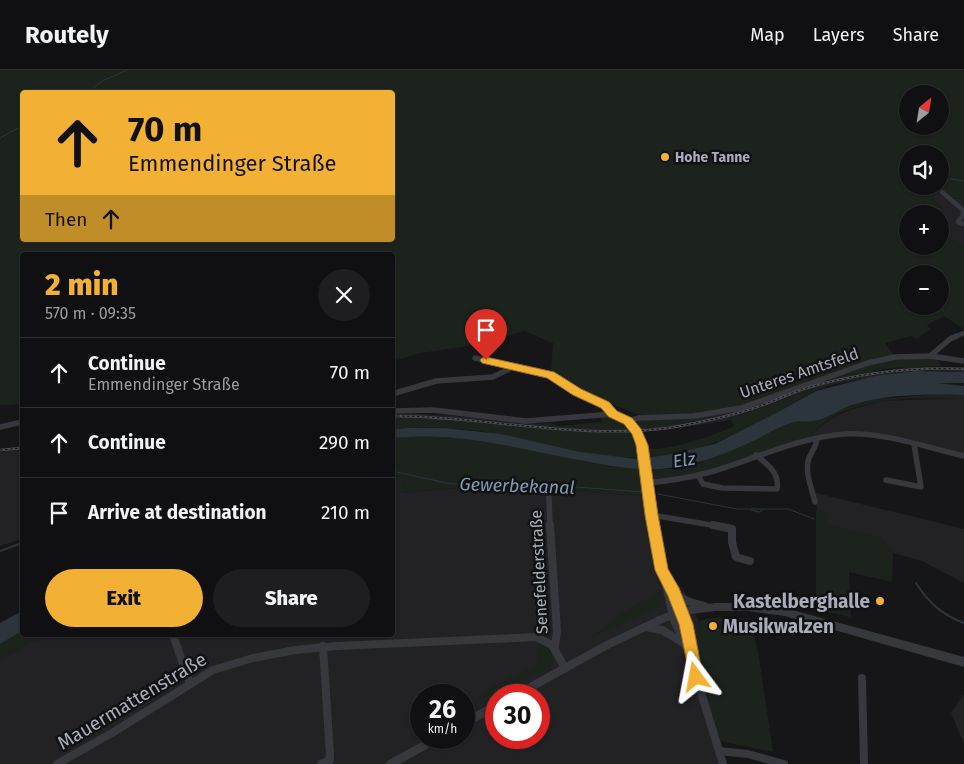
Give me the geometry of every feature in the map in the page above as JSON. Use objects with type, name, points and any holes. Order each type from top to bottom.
[{"type":"street","points":[[946,195],[961,206],[964,212],[958,222],[964,224]]},
{"type":"street","points":[[930,356],[950,339],[964,333]]},
{"type":"street","name":"Unteres Amtsfeld","points":[[628,421],[694,416],[741,408],[868,363],[895,357],[930,356],[964,361]]},
{"type":"street","points":[[475,358],[550,375],[577,392],[605,405],[613,414],[628,421],[637,432],[642,447],[656,548],[665,579],[669,605],[686,624],[691,657],[723,764]]},
{"type":"street","points":[[395,393],[436,381],[493,377],[509,369],[510,366]]},
{"type":"street","points":[[395,411],[433,410],[526,421],[613,414]]},
{"type":"street","points":[[0,427],[20,422]]},
{"type":"street","points":[[646,481],[698,475],[728,467],[756,455],[790,444],[844,434],[858,433],[964,456]]},
{"type":"street","points":[[815,502],[808,459],[817,447],[817,439]]},
{"type":"street","points":[[886,480],[921,487],[914,444]]},
{"type":"street","points":[[698,475],[703,484],[722,488],[777,489],[779,483],[777,476],[756,455]]},
{"type":"street","name":"Senefelderstraße","points":[[549,497],[552,576],[557,631],[555,646]]},
{"type":"street","points":[[651,515],[697,521],[732,529],[732,542],[736,557],[750,561]]},
{"type":"street","points":[[665,579],[674,593],[682,642],[691,657]]},
{"type":"street","points":[[674,593],[686,600],[710,608]]},
{"type":"street","points":[[536,684],[643,627],[677,614],[710,608],[738,606],[785,612],[964,662]]},
{"type":"street","points":[[643,627],[662,630],[682,642]]},
{"type":"street","points":[[174,637],[190,684]]},
{"type":"street","name":"Mauermattenstraße","points":[[57,764],[112,733],[213,670],[227,664],[323,646],[536,637],[555,646]]},
{"type":"street","points":[[321,764],[330,763],[323,646]]},
{"type":"street","points":[[555,646],[565,668]]},
{"type":"street","points":[[862,678],[864,764]]},
{"type":"street","points":[[390,764],[418,749]]},
{"type":"street","points":[[719,751],[748,754],[784,764]]},
{"type":"shaded area","points":[[0,70],[964,70],[964,198],[951,199],[945,195],[949,195],[949,145],[899,145],[899,195],[935,195],[931,196],[939,205],[899,205],[899,255],[949,255],[949,238],[964,245],[964,329],[944,316],[927,325],[930,329],[917,339],[911,336],[885,343],[895,357],[937,359],[941,366],[891,368],[824,382],[820,381],[717,413],[639,418],[638,415],[630,411],[578,390],[551,373],[553,343],[524,331],[481,344],[421,353],[395,360],[395,252],[20,252],[20,404],[0,405]]},
{"type":"shaded area","points":[[946,195],[951,199],[964,198],[964,245],[949,239],[949,205],[939,205],[931,196]]},
{"type":"shaded area","points":[[908,367],[964,367],[964,370],[912,370],[818,387],[725,421],[664,430],[602,432],[458,418],[395,418],[395,414],[417,414],[568,427],[634,428],[697,421],[694,416],[820,381]]},
{"type":"shaded area","points":[[912,370],[964,370],[964,372],[888,373],[831,385],[801,398],[766,420],[724,439],[696,449],[666,455],[625,458],[604,456],[502,435],[461,429],[420,428],[395,430],[395,418],[423,417],[484,421],[576,430],[637,432],[643,446],[655,449],[665,448],[716,434],[734,426],[730,419],[827,384],[869,375]]},
{"type":"shaded area","points":[[936,394],[964,395],[964,398],[931,398],[881,402],[849,409],[831,418],[812,433],[817,439],[728,467],[647,483],[644,481],[643,496],[495,485],[401,493],[401,477],[395,475],[395,438],[414,437],[476,440],[604,465],[635,469],[651,470],[682,467],[710,459],[788,424],[800,420],[813,421],[846,406],[867,400]]},
{"type":"shaded area","points":[[964,398],[964,456],[859,433],[817,439],[812,433],[833,417],[882,401]]},
{"type":"shaded area","points":[[601,417],[612,417],[621,420],[695,418],[697,421],[610,429],[558,426],[602,422]]},
{"type":"shaded area","points":[[550,423],[558,426],[534,424]]},
{"type":"shaded area","points":[[20,446],[20,540],[0,546],[0,449]]},
{"type":"shaded area","points":[[396,476],[401,477],[401,493],[495,485],[643,496],[644,481],[647,483],[653,491],[664,559],[669,573],[685,593],[699,622],[697,633],[700,662],[727,764],[0,764],[0,660],[39,637],[395,637]]},
{"type":"shaded area","points":[[816,493],[964,529],[964,583],[922,561],[893,553],[882,538],[827,524],[827,513],[817,510]]},
{"type":"shaded area","points":[[816,509],[827,512],[828,524],[882,538],[893,553],[892,582],[849,572],[851,617],[816,610]]},
{"type":"shaded area","points":[[660,591],[659,606],[654,610],[588,639],[631,607]]},
{"type":"shaded area","points":[[726,617],[751,619],[759,658],[773,752],[720,741],[699,663],[697,633],[699,622],[704,619]]},
{"type":"shaded area","points":[[20,632],[20,637],[39,637],[0,660],[0,644]]},
{"type":"shaded area","points":[[537,644],[546,645],[553,654],[552,666],[517,684],[499,684],[538,664]]},
{"type":"shaded area","points":[[485,691],[485,697],[480,699],[479,694]]},
{"type":"shaded area","points":[[964,694],[964,744],[951,713]]},
{"type":"water","name":"Elz","points":[[915,371],[964,372],[964,383],[938,383],[964,386],[964,395],[909,395],[868,401],[850,406],[819,420],[791,423],[707,460],[661,469],[634,469],[608,466],[475,440],[435,437],[395,438],[395,430],[445,428],[501,434],[580,452],[637,459],[666,455],[715,444],[816,391],[875,376]]},
{"type":"water","points":[[20,612],[20,632],[0,644],[0,623]]},
{"type":"waterway","points":[[93,88],[102,81],[127,70]]},
{"type":"waterway","points":[[0,138],[20,127]]},
{"type":"waterway","points":[[950,179],[964,181]]},
{"type":"waterway","name":"Gewerbekanal","points":[[395,472],[451,484],[523,483],[643,492]]},
{"type":"waterway","name":"Gewerbekanal","points":[[658,494],[737,509],[788,509],[814,519]]},
{"type":"waterway","name":"Gewerbekanal","points":[[751,510],[759,512],[763,510]]},
{"type":"waterway","points":[[0,551],[20,544]]},
{"type":"waterway","name":"Gewerbekanal","points":[[916,583],[936,607],[964,623]]},
{"type":"railway","points":[[395,416],[564,429],[634,431],[668,428],[724,417],[757,407],[803,389],[848,378],[906,370],[964,369]]},
{"type":"railway","points":[[0,450],[20,448]]},
{"type":"place","name":"Hohe Tanne","points":[[665,157]]},
{"type":"place","name":"Kastelberghalle","points":[[880,601]]},
{"type":"place","name":"Musikwalzen","points":[[713,626]]},
{"type":"route","points":[[486,360],[550,375],[577,392],[605,405],[613,414],[628,421],[637,432],[642,445],[656,548],[665,579],[674,593],[686,624],[696,677]]}]
